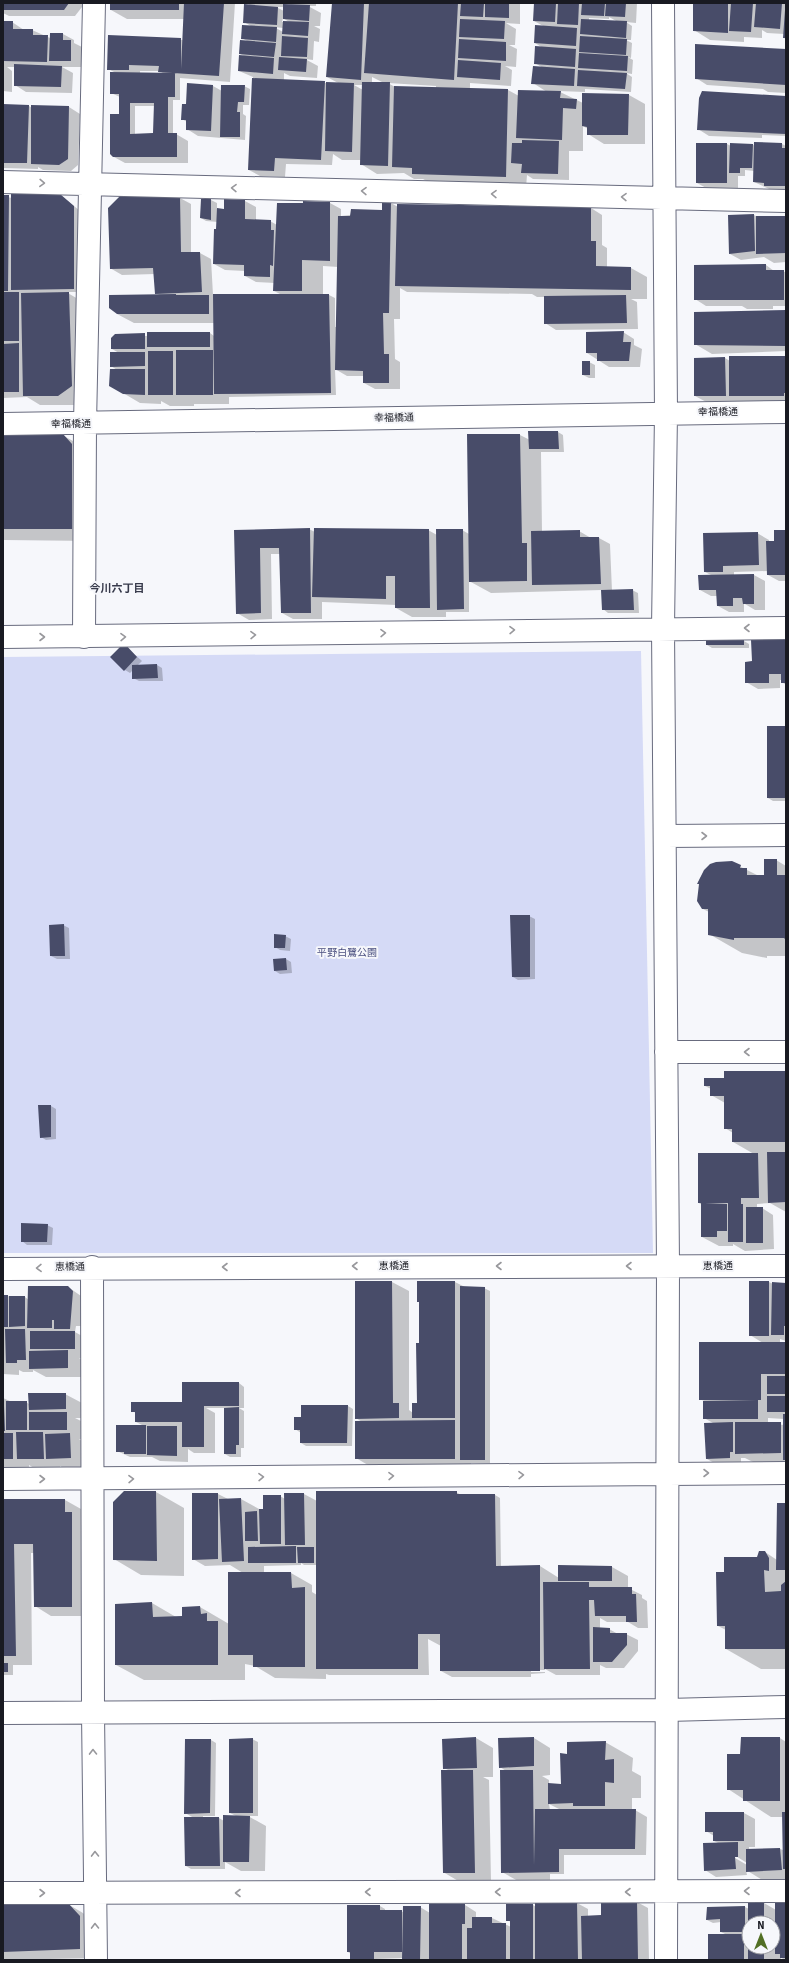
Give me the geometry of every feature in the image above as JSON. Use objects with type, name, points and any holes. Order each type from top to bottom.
[{"type":"street","points":[[84,637],[85,424],[94,3]]},
{"type":"street","points":[[663,3],[663,198],[666,413],[663,628],[668,1266],[666,1960]]},
{"type":"street","points":[[3,182],[786,201]]},
{"type":"street","name":"幸福橋通","points":[[3,424],[85,424],[786,412]]},
{"type":"street","points":[[3,637],[663,628],[786,628]]},
{"type":"street","points":[[665,836],[786,835]]},
{"type":"street","points":[[666,1052],[786,1052]]},
{"type":"street","name":"恵橋通","points":[[3,1268],[786,1266]]},
{"type":"street","points":[[92,1267],[93,1713],[96,1960]]},
{"type":"street","points":[[3,1479],[786,1473]]},
{"type":"street","points":[[3,1713],[667,1710],[786,1707]]},
{"type":"street","points":[[3,1893],[786,1891]]},
{"type":"green space","name":"平野白鷺公園","points":[[641,651],[653,1253],[3,1253],[3,657]]},
{"type":"building","points":[[3,3],[69,3],[64,10],[3,10]]},
{"type":"building","points":[[110,3],[179,3],[179,10],[110,10]]},
{"type":"building","points":[[184,3],[224,3],[219,76],[158,72],[159,66],[129,65],[129,70],[107,70],[108,35],[181,38],[181,69]]},
{"type":"building","points":[[332,3],[364,3],[361,80],[326,77]]},
{"type":"building","points":[[369,3],[458,3],[454,80],[364,73]]},
{"type":"building","points":[[461,3],[484,3],[483,17],[460,16]]},
{"type":"building","points":[[485,3],[509,3],[509,18],[485,17]]},
{"type":"building","points":[[534,3],[556,3],[555,22],[533,21]]},
{"type":"building","points":[[558,3],[579,3],[578,25],[557,24]]},
{"type":"building","points":[[582,3],[605,3],[604,16],[581,15]]},
{"type":"building","points":[[606,3],[626,3],[625,17],[605,16]]},
{"type":"building","points":[[693,3],[728,3],[728,33],[693,31]]},
{"type":"building","points":[[731,3],[753,3],[751,32],[729,31]]},
{"type":"building","points":[[756,3],[782,3],[780,29],[754,27]]},
{"type":"building","points":[[244,4],[278,7],[277,25],[243,23]]},
{"type":"building","points":[[283,4],[310,5],[309,21],[283,19]]},
{"type":"building","points":[[785,10],[786,38],[783,38]]},
{"type":"building","points":[[460,19],[505,21],[504,39],[459,37]]},
{"type":"building","points":[[581,19],[627,21],[626,38],[580,34]]},
{"type":"building","points":[[3,21],[13,21],[13,29],[33,29],[33,35],[48,35],[47,62],[3,61]]},
{"type":"building","points":[[283,21],[309,22],[308,36],[282,34]]},
{"type":"building","points":[[242,25],[277,27],[276,42],[241,39]]},
{"type":"building","points":[[535,25],[577,28],[576,46],[534,43]]},
{"type":"building","points":[[50,33],[63,33],[63,40],[71,40],[71,61],[49,61]]},
{"type":"building","points":[[282,36],[308,38],[307,57],[281,56]]},
{"type":"building","points":[[580,36],[627,39],[626,55],[579,52]]},
{"type":"building","points":[[459,39],[506,42],[506,61],[458,58]]},
{"type":"building","points":[[240,40],[276,43],[274,57],[239,54]]},
{"type":"building","points":[[695,44],[786,49],[786,85],[695,79]]},
{"type":"building","points":[[535,46],[576,49],[575,67],[534,64]]},
{"type":"building","points":[[579,53],[628,56],[627,71],[578,68]]},
{"type":"building","points":[[239,55],[274,58],[273,74],[238,71]]},
{"type":"building","points":[[279,57],[307,59],[306,72],[278,70]]},
{"type":"building","points":[[458,60],[501,63],[500,80],[457,77]]},
{"type":"building","points":[[14,64],[62,66],[61,87],[14,86]]},
{"type":"building","points":[[533,66],[575,69],[574,86],[531,84]]},
{"type":"building","points":[[578,70],[627,73],[625,89],[577,86]]},
{"type":"building","points":[[110,72],[175,73],[175,97],[168,97],[168,133],[177,133],[177,157],[113,157],[110,154],[110,114],[119,114],[119,94],[110,94]],"holes":[[[130,103],[154,103],[153,133],[130,134]]]},
{"type":"building","points":[[252,78],[325,81],[321,160],[275,158],[274,171],[248,170]]},
{"type":"building","points":[[326,82],[354,83],[352,152],[325,151]]},
{"type":"building","points":[[362,82],[390,82],[388,166],[360,165]]},
{"type":"building","points":[[187,83],[213,85],[211,131],[186,130],[186,120],[181,120],[182,104],[186,104]]},
{"type":"building","points":[[221,85],[245,85],[244,102],[238,102],[237,112],[240,112],[240,137],[220,137]]},
{"type":"building","points":[[394,86],[508,89],[506,177],[412,174],[412,168],[392,167]]},
{"type":"building","points":[[518,90],[561,91],[560,98],[577,99],[576,109],[563,108],[562,140],[516,138]]},
{"type":"building","points":[[702,91],[786,96],[786,134],[697,130],[699,98]]},
{"type":"building","points":[[582,93],[629,94],[628,135],[587,135],[587,127],[582,126]]},
{"type":"building","points":[[3,104],[29,105],[27,163],[3,163]]},
{"type":"building","points":[[31,105],[69,106],[68,159],[59,165],[31,164]]},
{"type":"building","points":[[522,140],[559,141],[558,174],[521,173],[522,164],[511,163],[512,143],[522,143]]},
{"type":"building","points":[[754,142],[782,143],[782,148],[786,148],[786,186],[764,186],[764,183],[753,182]]},
{"type":"building","points":[[696,143],[727,143],[727,183],[696,183]]},
{"type":"building","points":[[730,143],[753,144],[752,168],[740,168],[740,173],[729,173]]},
{"type":"building","points":[[11,193],[60,194],[74,206],[74,289],[11,290]]},
{"type":"building","points":[[3,195],[9,195],[8,291],[3,291]]},
{"type":"building","points":[[120,196],[180,197],[181,252],[200,252],[202,292],[155,294],[153,268],[110,269],[108,208]]},
{"type":"building","points":[[201,199],[211,199],[211,220],[200,218]]},
{"type":"building","points":[[224,199],[245,200],[245,219],[271,220],[271,230],[274,230],[273,266],[270,265],[270,277],[244,276],[244,265],[213,264],[214,229],[216,229],[217,208],[224,209]]},
{"type":"building","points":[[303,201],[330,202],[330,261],[302,260],[302,291],[273,291],[277,203],[303,203]]},
{"type":"building","points":[[391,202],[389,313],[383,313],[384,354],[389,354],[389,383],[363,383],[363,371],[335,370],[338,216],[350,216],[351,209],[382,210],[382,203]]},
{"type":"building","points":[[397,204],[591,207],[591,241],[596,241],[596,266],[631,267],[631,290],[395,286]]},
{"type":"building","points":[[754,214],[755,251],[729,254],[728,215]]},
{"type":"building","points":[[756,216],[786,216],[786,253],[756,254]]},
{"type":"building","points":[[766,264],[766,270],[784,270],[784,300],[694,300],[694,265]]},
{"type":"building","points":[[3,292],[19,292],[19,341],[3,341]]},
{"type":"building","points":[[69,292],[72,386],[58,396],[23,396],[21,293]]},
{"type":"building","points":[[176,294],[176,314],[117,314],[109,308],[109,295]]},
{"type":"building","points":[[213,294],[329,294],[331,393],[214,394]]},
{"type":"building","points":[[176,295],[209,295],[209,314],[176,314]]},
{"type":"building","points":[[626,295],[627,323],[544,324],[544,296]]},
{"type":"building","points":[[786,310],[786,346],[694,345],[694,312]]},
{"type":"building","points":[[624,331],[623,342],[631,342],[629,361],[597,361],[597,353],[586,353],[586,332]]},
{"type":"building","points":[[147,332],[210,332],[210,347],[147,347]]},
{"type":"building","points":[[145,333],[145,349],[111,349],[111,338],[115,334]]},
{"type":"building","points":[[19,343],[19,392],[3,392],[3,344]]},
{"type":"building","points":[[176,350],[213,350],[213,395],[176,395]]},
{"type":"building","points":[[148,351],[173,351],[173,395],[148,395]]},
{"type":"building","points":[[110,352],[145,352],[145,366],[110,367]]},
{"type":"building","points":[[729,356],[786,356],[786,393],[784,393],[784,396],[729,396]]},
{"type":"building","points":[[725,357],[726,396],[694,396],[694,358]]},
{"type":"building","points":[[582,361],[590,361],[590,375],[582,375]]},
{"type":"building","points":[[110,369],[145,369],[145,395],[123,394],[109,386]]},
{"type":"building","points":[[528,431],[558,431],[559,449],[529,449]]},
{"type":"building","points":[[3,434],[63,434],[72,444],[72,529],[3,529]]},
{"type":"building","points":[[467,434],[520,434],[522,543],[527,543],[527,581],[469,582]]},
{"type":"building","points":[[310,528],[311,613],[281,613],[279,548],[260,548],[261,613],[236,614],[234,530]]},
{"type":"building","points":[[314,528],[429,529],[430,608],[395,608],[395,576],[386,576],[386,599],[312,597]]},
{"type":"building","points":[[436,529],[463,529],[464,609],[437,610]]},
{"type":"building","points":[[580,530],[580,537],[599,537],[601,584],[532,585],[531,531]]},
{"type":"building","points":[[774,530],[786,530],[786,575],[767,575],[766,541],[774,541]]},
{"type":"building","points":[[758,532],[759,565],[723,566],[723,572],[704,572],[703,533]]},
{"type":"building","points":[[754,574],[754,604],[743,604],[742,598],[733,598],[733,606],[717,606],[716,590],[699,590],[698,575]]},
{"type":"building","points":[[633,589],[634,610],[602,610],[601,590]]},
{"type":"building","points":[[786,639],[786,683],[781,683],[781,674],[769,674],[769,683],[745,683],[745,662],[752,661],[751,640]]},
{"type":"building","points":[[706,640],[744,640],[744,645],[706,645]]},
{"type":"building","points":[[124,643],[137,657],[124,671],[110,657]]},
{"type":"building","points":[[157,664],[158,678],[132,679],[132,665]]},
{"type":"building","points":[[767,726],[786,726],[786,798],[767,798]]},
{"type":"building","points":[[764,859],[777,859],[777,875],[786,875],[786,940],[784,938],[734,938],[734,940],[708,935],[708,909],[702,909],[697,901],[699,884],[697,884],[704,870],[710,864],[716,862],[732,861],[741,865],[740,868],[747,868],[747,875],[764,875]]},
{"type":"building","points":[[510,915],[530,915],[530,977],[512,977]]},
{"type":"building","points":[[64,924],[65,956],[50,956],[49,925]]},
{"type":"building","points":[[274,934],[286,935],[285,948],[274,948]]},
{"type":"building","points":[[286,958],[287,970],[274,971],[273,959]]},
{"type":"building","points":[[724,1071],[786,1071],[786,1142],[732,1142],[732,1129],[724,1129],[724,1096],[710,1096],[710,1086],[704,1086],[704,1078],[724,1078]]},
{"type":"building","points":[[38,1105],[51,1105],[51,1137],[40,1138]]},
{"type":"building","points":[[767,1152],[786,1152],[786,1202],[768,1203]]},
{"type":"building","points":[[698,1153],[758,1153],[759,1198],[741,1198],[741,1204],[743,1204],[743,1242],[728,1242],[728,1203],[705,1203],[727,1204],[727,1231],[717,1231],[717,1237],[701,1237],[701,1203],[698,1203]]},
{"type":"building","points":[[746,1207],[763,1207],[763,1243],[746,1243]]},
{"type":"building","points":[[21,1223],[48,1224],[47,1242],[21,1242]]},
{"type":"building","points":[[355,1281],[392,1281],[393,1403],[399,1403],[399,1418],[355,1419]]},
{"type":"building","points":[[417,1281],[455,1281],[455,1418],[412,1418],[412,1403],[417,1403],[416,1343],[419,1343],[419,1302],[417,1302]]},
{"type":"building","points":[[749,1281],[769,1281],[769,1336],[749,1336]]},
{"type":"building","points":[[772,1282],[786,1283],[786,1326],[784,1326],[784,1335],[771,1335]]},
{"type":"building","points":[[28,1286],[68,1286],[73,1291],[70,1329],[54,1329],[54,1320],[52,1320],[52,1328],[27,1328]]},
{"type":"building","points":[[460,1286],[485,1287],[485,1460],[460,1460]]},
{"type":"building","points":[[3,1295],[8,1295],[8,1327],[3,1327]]},
{"type":"building","points":[[9,1296],[25,1296],[25,1326],[9,1327]]},
{"type":"building","points":[[5,1329],[25,1329],[26,1360],[17,1360],[17,1363],[6,1363]]},
{"type":"building","points":[[30,1331],[75,1331],[75,1349],[30,1349]]},
{"type":"building","points":[[699,1342],[786,1342],[786,1374],[761,1374],[761,1400],[758,1400],[758,1419],[703,1419],[703,1401],[756,1400],[699,1400]]},
{"type":"building","points":[[68,1350],[68,1368],[29,1369],[29,1351]]},
{"type":"building","points":[[767,1376],[786,1376],[786,1394],[767,1394]]},
{"type":"building","points":[[182,1382],[239,1382],[239,1406],[204,1406],[204,1447],[182,1447],[182,1422],[135,1422],[135,1412],[131,1412],[131,1402],[182,1402]]},
{"type":"building","points":[[28,1393],[66,1393],[66,1409],[29,1410]]},
{"type":"building","points":[[767,1396],[786,1396],[786,1412],[767,1412]]},
{"type":"building","points":[[6,1401],[27,1401],[27,1430],[6,1430]]},
{"type":"building","points":[[301,1405],[348,1405],[347,1443],[300,1443],[300,1430],[294,1430],[294,1417],[301,1417]]},
{"type":"building","points":[[4,1406],[5,1431],[3,1431]]},
{"type":"building","points":[[239,1407],[239,1445],[236,1445],[236,1454],[224,1454],[224,1408]]},
{"type":"building","points":[[29,1412],[67,1412],[67,1430],[29,1430]]},
{"type":"building","points":[[783,1414],[786,1414],[786,1460],[783,1460]]},
{"type":"building","points":[[455,1420],[455,1459],[355,1459],[355,1421]]},
{"type":"building","points":[[733,1422],[733,1452],[730,1452],[730,1458],[706,1459],[704,1423]]},
{"type":"building","points":[[735,1422],[781,1422],[781,1453],[735,1454]]},
{"type":"building","points":[[116,1425],[146,1425],[146,1454],[124,1454],[124,1452],[116,1452]]},
{"type":"building","points":[[147,1426],[177,1426],[177,1456],[147,1455]]},
{"type":"building","points":[[16,1432],[43,1432],[44,1459],[17,1459]]},
{"type":"building","points":[[3,1433],[13,1433],[13,1459],[3,1459]]},
{"type":"building","points":[[70,1433],[71,1458],[46,1459],[45,1434]]},
{"type":"building","points":[[124,1491],[156,1491],[157,1561],[113,1560],[113,1502]]},
{"type":"building","points":[[316,1491],[457,1491],[457,1494],[495,1494],[496,1566],[540,1565],[540,1671],[440,1671],[440,1634],[418,1634],[418,1669],[316,1669]]},
{"type":"building","points":[[192,1493],[218,1493],[218,1559],[192,1560]]},
{"type":"building","points":[[284,1493],[304,1493],[305,1545],[285,1545]]},
{"type":"building","points":[[263,1495],[281,1495],[281,1544],[260,1544],[259,1509],[263,1509]]},
{"type":"building","points":[[241,1498],[244,1561],[222,1562],[219,1499]]},
{"type":"building","points":[[3,1499],[65,1499],[65,1512],[72,1512],[72,1607],[34,1607],[33,1544],[14,1544],[16,1656],[3,1656]]},
{"type":"building","points":[[777,1503],[786,1503],[786,1570],[776,1570]]},
{"type":"building","points":[[257,1511],[258,1541],[245,1541],[245,1512]]},
{"type":"building","points":[[296,1546],[296,1563],[248,1563],[248,1547]]},
{"type":"building","points":[[297,1547],[314,1547],[314,1563],[298,1563]]},
{"type":"building","points":[[759,1551],[765,1551],[769,1558],[769,1571],[764,1570],[765,1592],[781,1591],[781,1585],[786,1581],[786,1649],[725,1649],[725,1626],[717,1626],[716,1572],[724,1572],[724,1557],[757,1557]]},
{"type":"building","points":[[558,1565],[612,1566],[612,1581],[558,1581]]},
{"type":"building","points":[[228,1572],[291,1572],[292,1588],[305,1587],[305,1667],[253,1667],[253,1655],[228,1655]]},
{"type":"building","points":[[543,1582],[589,1582],[589,1587],[632,1587],[632,1594],[636,1594],[637,1622],[626,1622],[626,1616],[595,1616],[594,1600],[589,1600],[590,1669],[544,1669]]},
{"type":"building","points":[[152,1602],[153,1617],[182,1616],[182,1607],[200,1606],[201,1614],[207,1613],[207,1621],[218,1621],[218,1665],[115,1665],[115,1604]]},
{"type":"building","points":[[593,1627],[610,1628],[610,1633],[627,1633],[627,1645],[612,1662],[593,1662]]},
{"type":"building","points":[[3,1663],[8,1663],[8,1672],[3,1672]]},
{"type":"building","points":[[476,1737],[477,1768],[443,1769],[442,1739]]},
{"type":"building","points":[[534,1737],[534,1766],[499,1768],[498,1738]]},
{"type":"building","points":[[741,1737],[780,1737],[780,1801],[743,1801],[743,1790],[727,1790],[727,1754],[740,1754]]},
{"type":"building","points":[[253,1738],[253,1813],[229,1813],[229,1739]]},
{"type":"building","points":[[185,1739],[211,1739],[210,1813],[184,1814]]},
{"type":"building","points":[[606,1741],[605,1760],[614,1759],[614,1783],[605,1782],[605,1806],[573,1806],[573,1803],[548,1804],[548,1783],[561,1784],[560,1753],[567,1754],[567,1742]]},
{"type":"building","points":[[441,1770],[473,1770],[475,1873],[443,1873]]},
{"type":"building","points":[[500,1770],[533,1770],[534,1865],[535,1809],[636,1809],[635,1849],[559,1849],[559,1872],[501,1873]]},
{"type":"building","points":[[705,1812],[744,1812],[744,1841],[713,1841],[713,1832],[705,1832]]},
{"type":"building","points":[[782,1812],[786,1812],[786,1869],[783,1869]]},
{"type":"building","points":[[223,1815],[250,1816],[249,1862],[223,1862]]},
{"type":"building","points":[[184,1817],[219,1817],[220,1866],[185,1866]]},
{"type":"building","points":[[738,1842],[738,1857],[735,1857],[736,1869],[704,1871],[703,1843]]},
{"type":"building","points":[[780,1848],[782,1870],[746,1872],[746,1849]]},
{"type":"building","points":[[637,1901],[638,1960],[582,1960],[581,1916],[601,1915],[601,1902]]},
{"type":"building","points":[[67,1902],[80,1916],[80,1949],[3,1952],[3,1905]]},
{"type":"building","points":[[535,1902],[577,1902],[578,1960],[535,1960]]},
{"type":"building","points":[[748,1902],[764,1902],[764,1915],[748,1915]]},
{"type":"building","points":[[775,1902],[786,1902],[786,1958],[780,1958],[781,1915],[775,1915]]},
{"type":"building","points":[[429,1904],[465,1904],[465,1924],[462,1924],[462,1960],[429,1960]]},
{"type":"building","points":[[506,1904],[533,1904],[533,1960],[510,1960],[510,1921],[506,1921]]},
{"type":"building","points":[[347,1905],[380,1905],[380,1910],[402,1910],[402,1952],[374,1952],[374,1960],[350,1960],[350,1952],[347,1952]]},
{"type":"building","points":[[403,1906],[421,1906],[420,1960],[402,1960]]},
{"type":"building","points":[[745,1906],[745,1915],[741,1915],[741,1932],[720,1932],[720,1919],[706,1920],[707,1907]]},
{"type":"building","points":[[472,1917],[492,1917],[492,1923],[506,1923],[506,1960],[467,1960],[467,1928],[472,1928]]},
{"type":"building","points":[[708,1934],[741,1934],[741,1955],[744,1955],[744,1960],[708,1960]]},
{"type":"building","points":[[748,1955],[764,1955],[764,1959],[748,1959]]},
{"type":"district","name":"今川六丁目","points":[[117,588]]}]
